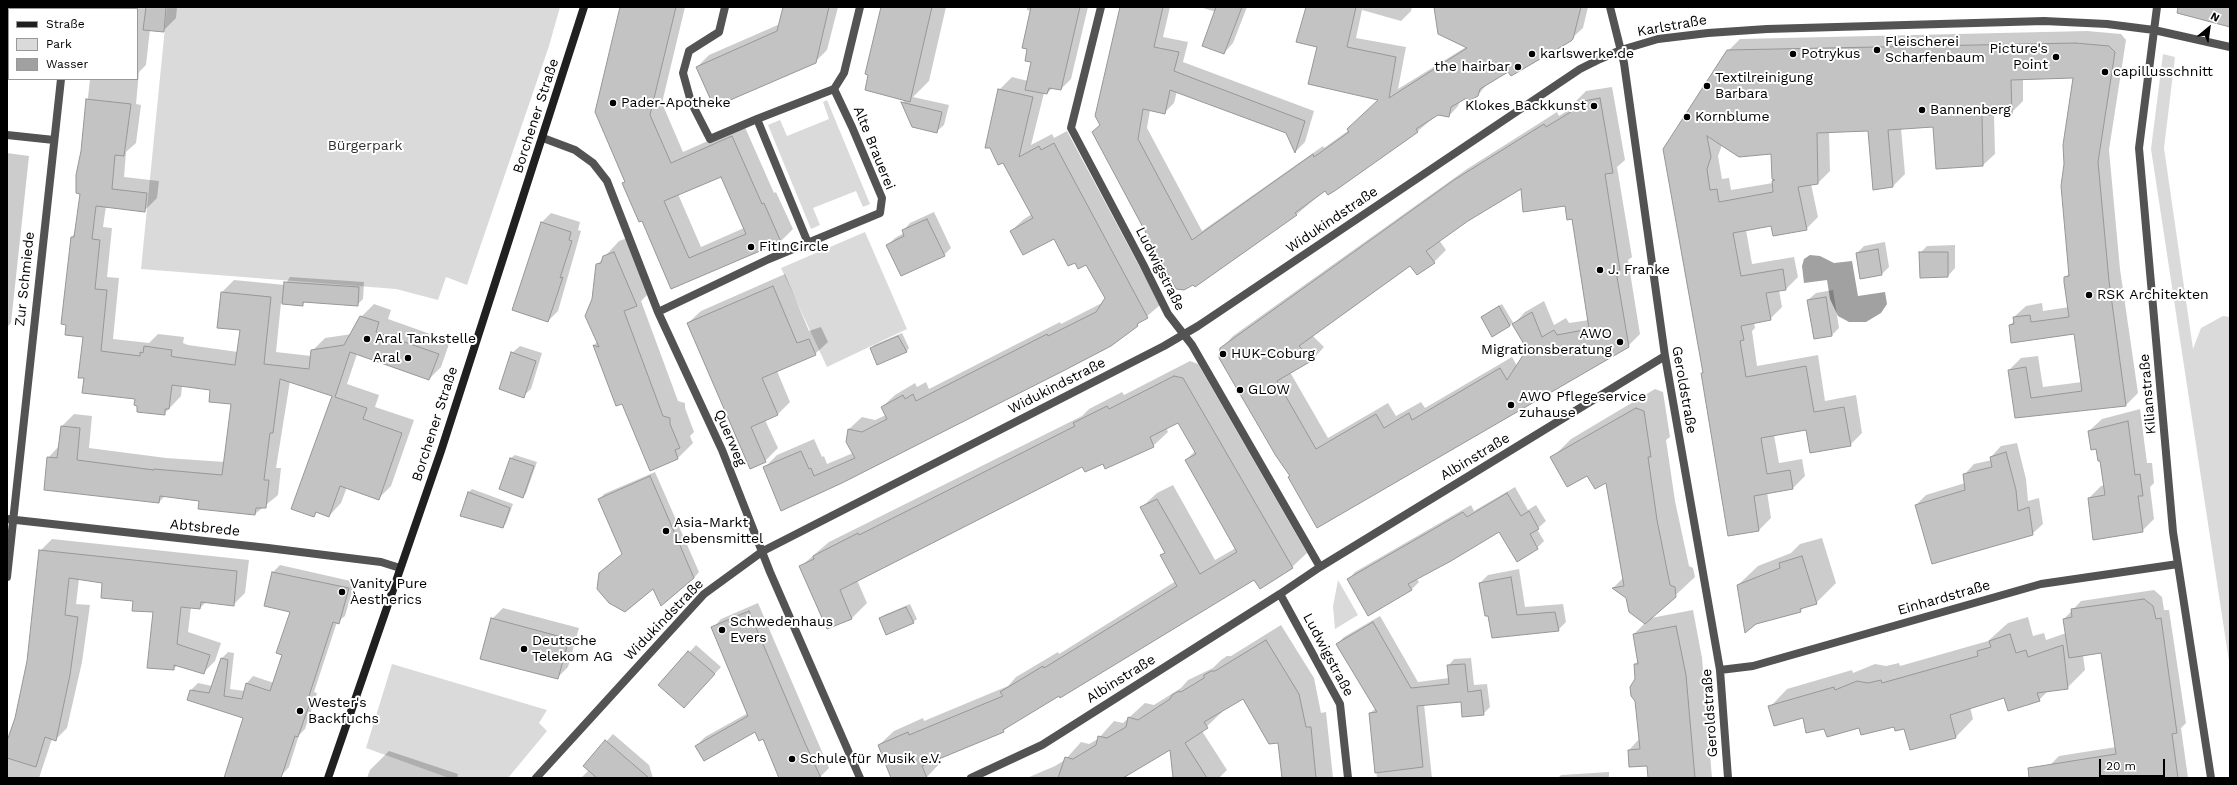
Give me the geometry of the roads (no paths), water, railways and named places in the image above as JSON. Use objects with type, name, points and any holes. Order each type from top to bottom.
[{"type":"main road","name":"Borchener Straße","points":[[328,778],[441,451],[584,7]]},
{"type":"street","points":[[725,7],[719,32],[689,51],[683,73],[691,102],[710,139],[834,89],[844,73],[860,7]]},
{"type":"street","name":"Ludwigstraße","points":[[1101,7],[1071,128],[1144,264],[1168,314],[1192,345],[1320,567]]},
{"type":"street","name":"Geroldstraße","points":[[1610,7],[1621,50],[1637,146],[1665,356],[1720,670],[1728,778]]},
{"type":"street","name":"Kilianstraße","points":[[2157,7],[2139,148],[2173,532],[2211,778]]},
{"type":"street","name":"Karlstraße","points":[[1621,50],[1658,39],[1708,33],[1767,29],[2044,21],[2107,24],[2154,30],[2230,47]]},
{"type":"street","name":"Widukindstraße","points":[[536,778],[704,594],[763,551],[1164,346],[1211,317],[1580,69],[1621,50]]},
{"type":"street","name":"Zur Schmiede","points":[[7,577],[10,520],[61,80]]},
{"type":"street","name":"Alte Brauerei","points":[[658,312],[808,243],[880,213],[882,198],[834,89]]},
{"type":"street","points":[[757,119],[808,243]]},
{"type":"street","points":[[7,135],[54,140]]},
{"type":"street","name":"Querweg","points":[[543,138],[575,150],[593,163],[607,181],[658,312],[722,450],[770,572],[860,778]]},
{"type":"street","name":"Albinstraße","points":[[971,778],[1042,745],[1320,567],[1665,356]]},
{"type":"street","name":"Abtsbrede","points":[[10,520],[381,562],[400,568]]},
{"type":"street","name":"Einhardstraße","points":[[1720,670],[1753,666],[2041,584],[2178,564]]},
{"type":"street","name":"Ludwigstraße","points":[[1280,594],[1340,704],[1348,778]]},
{"type":"water","points":[[1810,255],[1820,256],[1834,263],[1852,261],[1858,296],[1885,292],[1887,304],[1881,313],[1866,322],[1849,322],[1838,316],[1830,299],[1827,280],[1804,283],[1802,266],[1804,259]]},
{"type":"place","name":"Fleischerei Scharfenbaum","points":[[1877,50]]},
{"type":"place","name":"karlswerke.de","points":[[1532,54]]},
{"type":"place","name":"Potrykus","points":[[1793,54]]},
{"type":"place","name":"Picture's Point","points":[[2056,57]]},
{"type":"place","name":"the hairbar","points":[[1518,67]]},
{"type":"place","name":"capillusschnitt","points":[[2105,72]]},
{"type":"place","name":"Textilreinigung Barbara","points":[[1707,86]]},
{"type":"place","name":"Pader-Apotheke","points":[[613,103]]},
{"type":"place","name":"Klokes Backkunst","points":[[1594,106]]},
{"type":"place","name":"Bannenberg","points":[[1922,110]]},
{"type":"place","name":"Kornblume","points":[[1687,117]]},
{"type":"place","name":"FitInCircle","points":[[751,247]]},
{"type":"place","name":"J. Franke","points":[[1600,270]]},
{"type":"place","name":"RSK Architekten","points":[[2089,295]]},
{"type":"place","name":"Aral Tankstelle","points":[[367,339]]},
{"type":"place","name":"AWO Migrationsberatung","points":[[1620,342]]},
{"type":"place","name":"HUK-Coburg","points":[[1223,354]]},
{"type":"place","name":"Aral","points":[[408,358]]},
{"type":"place","name":"GLOW","points":[[1240,390]]},
{"type":"place","name":"AWO Pflegeservice zuhause","points":[[1511,405]]},
{"type":"place","name":"Asia-Markt Lebensmittel","points":[[666,531]]},
{"type":"place","name":"Vanity Pure Àestherics","points":[[342,592]]},
{"type":"place","name":"Schwedenhaus Evers","points":[[722,630]]},
{"type":"place","name":"Deutsche Telekom AG","points":[[524,649]]},
{"type":"place","name":"Wester's Backfuchs","points":[[300,711]]},
{"type":"place","name":"Schule für Musik e.V.","points":[[792,759]]},
{"type":"park label","name":"Bürgerpark","points":[[365,146]]}]
